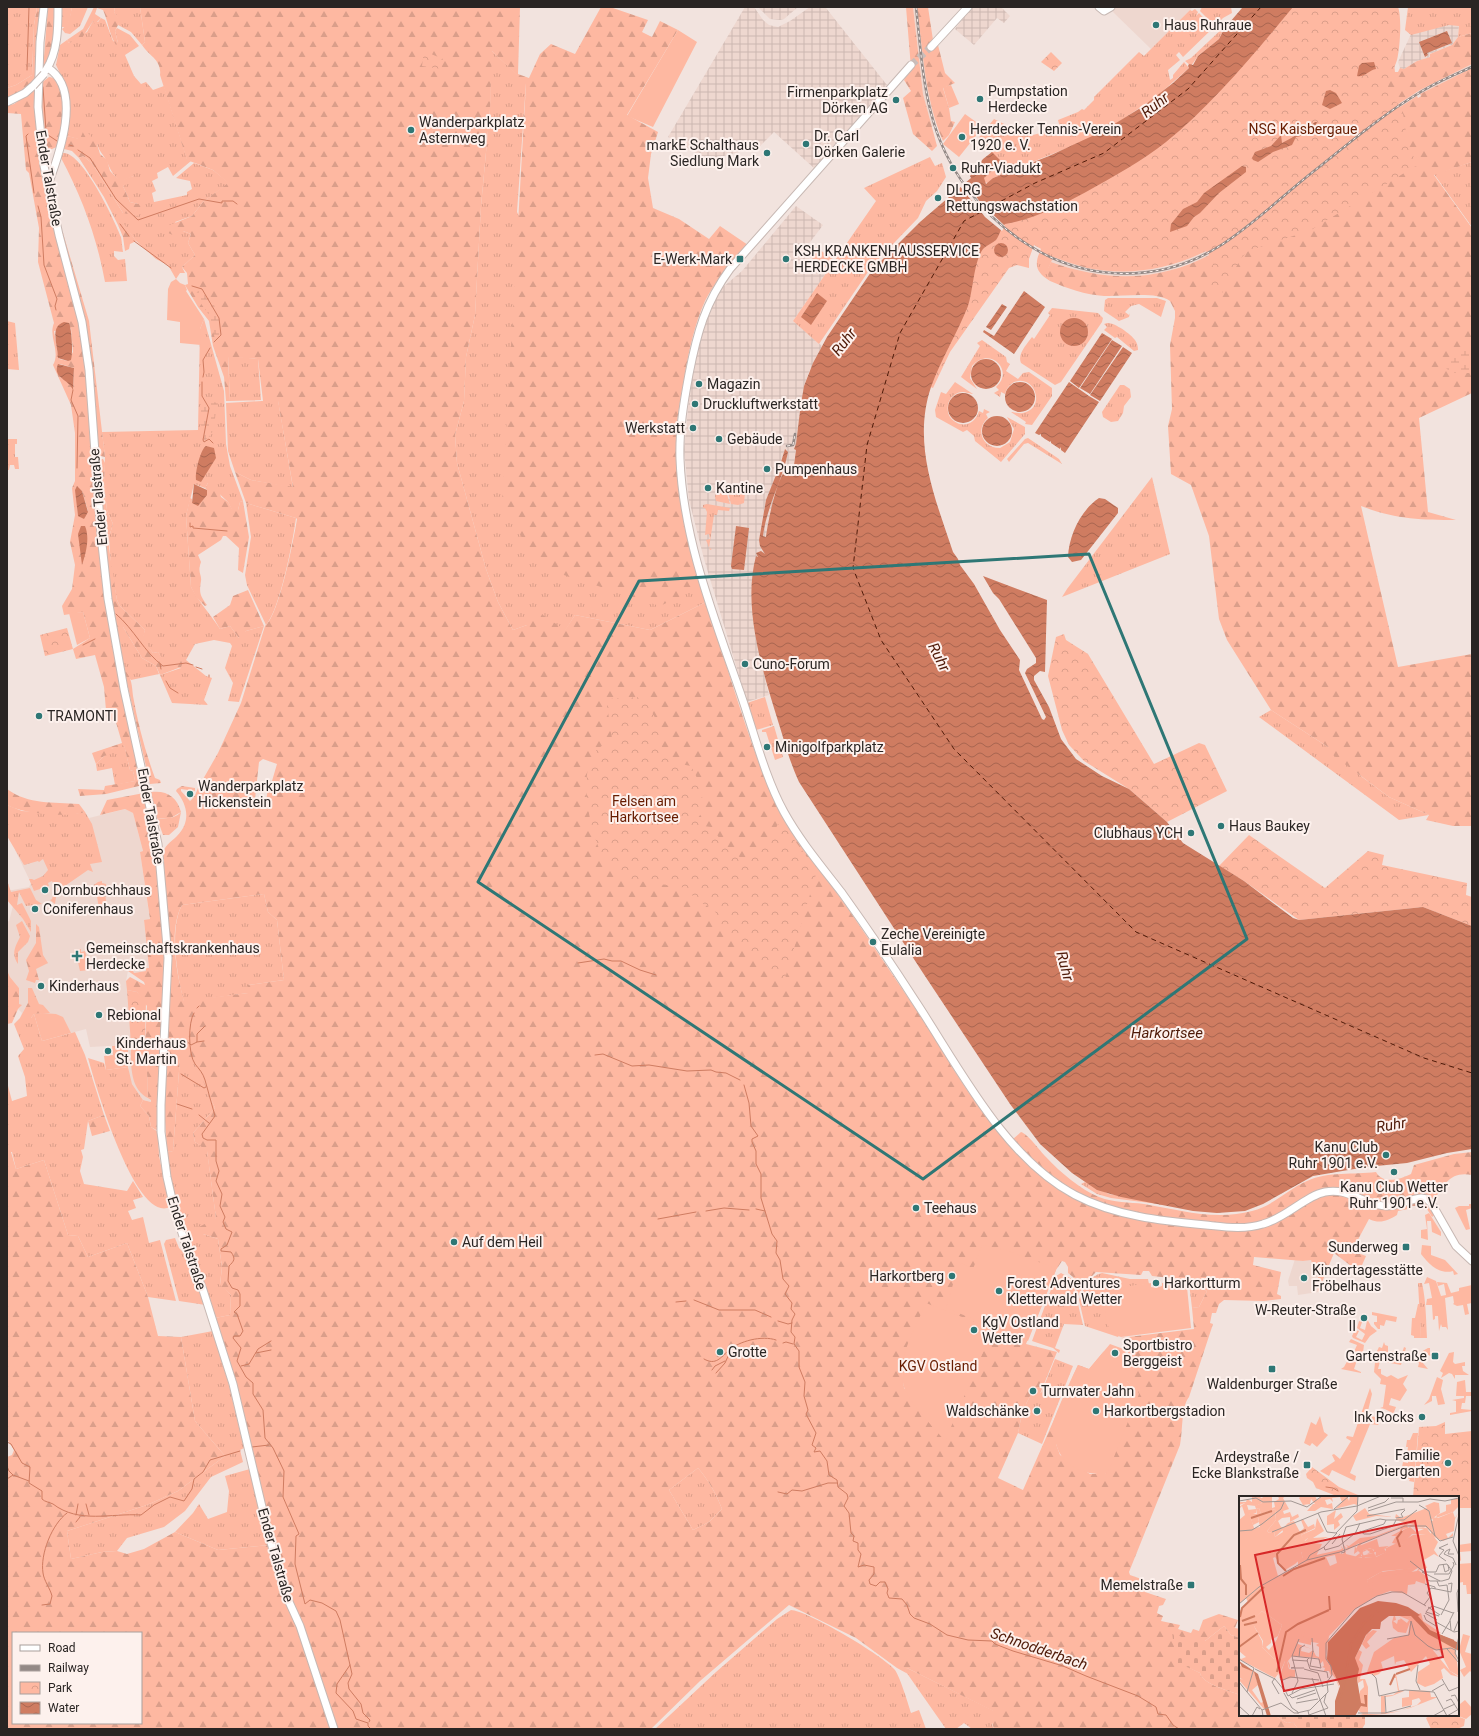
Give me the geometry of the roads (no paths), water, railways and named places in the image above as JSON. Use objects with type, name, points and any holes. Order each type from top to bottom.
[{"type":"main road","name":"Ender Talstraße","points":[[44,7],[39,54],[38,107],[44,166],[82,322],[89,370],[101,535],[108,599],[124,689],[158,844],[168,958],[161,1105],[161,1132],[167,1177],[174,1208],[189,1255],[203,1290],[233,1384],[281,1579],[287,1598],[300,1626],[334,1729]]},
{"type":"main road","points":[[7,102],[25,93],[46,71],[54,53],[57,38],[58,7]]},
{"type":"main road","points":[[931,47],[968,7]]},
{"type":"main road","points":[[1099,7],[1104,11],[1111,7]]},
{"type":"main road","points":[[911,65],[742,256],[718,286],[706,309],[697,333],[683,414],[680,450],[681,473],[692,540],[701,579],[769,778],[782,808],[800,837],[873,936],[990,1114],[1032,1164],[1068,1191],[1106,1207],[1166,1221],[1226,1227],[1246,1227],[1270,1222],[1288,1213],[1314,1196],[1330,1191],[1349,1193],[1385,1206],[1421,1198],[1427,1199],[1432,1204],[1454,1242],[1472,1261]]},
{"type":"main road","points":[[46,71],[59,79],[64,93],[65,132],[48,186]]},
{"type":"main road","points":[[44,166],[60,151]]},
{"type":"water","name":"Harkortsee","points":[[1293,7],[1217,95],[1166,142],[1147,156],[1086,192],[1037,215],[1005,224],[996,240],[984,248],[978,259],[968,306],[939,366],[931,387],[926,408],[924,429],[928,471],[939,511],[953,552],[1020,660],[1019,670],[1042,719],[1044,720],[1046,717],[1025,673],[1027,669],[1036,663],[1036,658],[983,576],[1047,600],[1045,672],[1040,671],[1034,676],[1034,680],[1049,707],[1061,739],[1076,759],[1102,776],[1129,789],[1167,822],[1183,843],[1244,881],[1293,918],[1299,920],[1423,907],[1472,926],[1472,1149],[1447,1153],[1407,1163],[1366,1167],[1313,1176],[1263,1204],[1245,1211],[1217,1213],[1193,1211],[1121,1197],[1097,1190],[1072,1173],[1040,1144],[1010,1104],[799,782],[787,752],[756,640],[751,597],[752,576],[756,556],[758,557],[756,553],[761,551],[765,554],[760,546],[759,540],[766,500],[785,449],[788,452],[768,514],[763,536],[766,537],[776,492],[782,475],[786,469],[794,465],[796,450],[794,449],[800,411],[797,410],[798,404],[801,404],[804,386],[813,363],[827,337],[873,269],[920,222],[971,178],[970,176],[983,159],[992,152],[1002,162],[984,178],[986,184],[993,178],[1049,156],[1103,131],[1142,107],[1173,83],[1189,68],[1189,64],[1193,65],[1198,56],[1219,39],[1224,29],[1242,8]]},
{"type":"water","points":[[1447,31],[1452,43],[1427,53],[1428,55],[1425,57],[1419,42]]},
{"type":"water","points":[[1374,62],[1376,69],[1362,76],[1357,76],[1359,66],[1362,63]]},
{"type":"water","points":[[1330,90],[1336,93],[1342,103],[1330,109],[1322,105],[1326,91]]},
{"type":"water","points":[[1317,122],[1312,130],[1306,134],[1296,137],[1292,145],[1273,152],[1258,162],[1253,160],[1252,158],[1255,152],[1271,146],[1281,135],[1282,143],[1295,136],[1301,127],[1310,126]]},
{"type":"water","points":[[1242,166],[1246,167],[1246,172],[1219,193],[1200,213],[1194,217],[1187,226],[1170,232],[1171,224],[1183,209],[1197,202],[1204,193]]},
{"type":"water","points":[[998,243],[1004,243],[1008,247],[1008,253],[1004,257],[998,257],[994,253],[994,247]]},
{"type":"water","points":[[1024,291],[1045,307],[1014,354],[983,332],[984,330],[994,336]]},
{"type":"water","points":[[817,293],[827,301],[811,325],[801,317]]},
{"type":"water","points":[[1002,304],[1007,307],[991,330],[986,327]]},
{"type":"water","points":[[1074,318],[1080,319],[1084,322],[1087,326],[1087,338],[1084,342],[1080,345],[1074,346],[1068,345],[1064,342],[1061,338],[1060,332],[1061,326],[1064,322],[1068,319]]},
{"type":"water","points":[[64,322],[69,323],[70,326],[72,357],[71,360],[68,361],[58,358],[55,337],[59,324]]},
{"type":"water","points":[[1102,333],[1112,339],[1079,388],[1070,381]]},
{"type":"water","points":[[1112,340],[1122,346],[1090,394],[1080,388]]},
{"type":"water","points":[[1123,347],[1132,353],[1100,401],[1090,395]]},
{"type":"water","points":[[986,359],[992,360],[1000,368],[1000,380],[992,388],[986,389],[980,388],[972,380],[971,374],[972,368],[980,360]]},
{"type":"water","points":[[58,364],[74,368],[73,390],[57,372]]},
{"type":"water","points":[[1020,382],[1031,386],[1035,397],[1031,408],[1020,412],[1009,408],[1005,397],[1009,386]]},
{"type":"water","points":[[1069,382],[1079,389],[1045,439],[1041,436],[1041,434],[1039,435],[1035,433]]},
{"type":"water","points":[[1079,389],[1099,402],[1065,453],[1061,450],[1061,447],[1060,449],[1051,443],[1051,441],[1050,442],[1045,439]]},
{"type":"water","points":[[963,393],[974,397],[978,408],[974,419],[963,423],[952,419],[948,408],[952,397]]},
{"type":"water","points":[[997,416],[1003,417],[1011,425],[1011,437],[1003,445],[997,446],[991,445],[983,437],[982,431],[983,425],[991,417]]},
{"type":"water","points":[[206,446],[214,448],[216,458],[201,482],[196,480],[196,472],[198,462]]},
{"type":"water","points":[[194,484],[207,490],[207,495],[198,506],[192,503]]},
{"type":"water","points":[[77,486],[82,491],[88,512],[84,519],[78,516],[75,490]]},
{"type":"water","points":[[1099,498],[1105,499],[1118,508],[1118,513],[1081,560],[1072,562],[1068,557],[1069,549],[1077,524],[1087,509]]},
{"type":"water","points":[[81,526],[85,526],[87,535],[86,551],[82,565],[78,534]]},
{"type":"water","points":[[736,526],[749,528],[744,570],[732,569],[731,566]]},
{"type":"waterway","points":[[27,70],[29,7]]},
{"type":"waterway","points":[[43,87],[46,131],[48,135],[57,141]]},
{"type":"waterway","points":[[28,134],[26,136],[34,193]]},
{"type":"waterway","points":[[69,145],[73,146]]},
{"type":"waterway","points":[[78,150],[90,158],[116,199],[138,220],[199,199],[222,203],[222,201],[233,201],[237,204]]},
{"type":"waterway","points":[[38,206],[41,217],[44,265],[57,299],[55,306],[56,310]]},
{"type":"waterway","points":[[120,224],[129,236]]},
{"type":"waterway","points":[[134,241],[171,268]]},
{"type":"waterway","points":[[192,286],[202,289],[219,318],[221,335],[214,342]]},
{"type":"waterway","points":[[203,377],[203,360],[210,348]]},
{"type":"waterway","points":[[202,382],[202,396],[209,408],[203,440],[204,442],[209,439],[213,443]]},
{"type":"waterway","points":[[73,390],[71,400],[78,416],[77,468]]},
{"type":"waterway","points":[[190,523],[190,527],[193,526],[193,528],[227,531]]},
{"type":"waterway","points":[[116,614],[128,626],[150,654],[163,666],[186,663],[193,665]]},
{"type":"waterway","points":[[83,645],[95,639]]},
{"type":"waterway","points":[[160,664],[161,669]]},
{"type":"waterway","points":[[196,667],[202,669]]},
{"type":"waterway","points":[[166,681],[170,688],[178,693]]},
{"type":"waterway","points":[[578,963],[604,959],[621,961],[640,970],[656,975]]},
{"type":"waterway","points":[[194,1013],[190,1030],[191,1053],[195,1064],[201,1071],[204,1078],[215,1116],[202,1134],[203,1138],[207,1140],[216,1140],[216,1161],[219,1171],[216,1181],[222,1194],[220,1206],[225,1217],[223,1222],[226,1229],[232,1232],[227,1245],[221,1249],[221,1251],[231,1252],[234,1256],[233,1261],[229,1266],[228,1281],[232,1288],[238,1290],[240,1294],[240,1306],[234,1312],[237,1314],[243,1331],[240,1336],[234,1336],[233,1338],[241,1348],[237,1361],[246,1377],[253,1383],[253,1394],[263,1410],[265,1438],[273,1448],[284,1471],[283,1497],[299,1534],[296,1536],[295,1564],[305,1604],[310,1600],[322,1603],[336,1611],[340,1620],[350,1665],[337,1684],[336,1693],[353,1711],[356,1719],[368,1723],[368,1726],[371,1729]]},
{"type":"waterway","points":[[184,1039],[191,1045],[197,1042],[197,1034],[205,1026]]},
{"type":"waterway","points":[[197,1042],[204,1041]]},
{"type":"waterway","name":"Schnodderbach","points":[[595,1055],[603,1054],[632,1066],[649,1065],[687,1071],[711,1070],[726,1073],[740,1080]]},
{"type":"waterway","points":[[181,1074],[204,1088],[206,1087]]},
{"type":"waterway","name":"Schnodderbach","points":[[744,1085],[749,1103],[751,1126],[758,1136],[752,1139],[752,1142],[756,1151],[756,1164],[761,1174],[761,1198],[772,1234],[777,1241],[776,1253],[780,1260],[783,1279],[789,1286],[785,1294],[792,1303],[791,1309],[795,1314],[792,1320],[791,1332],[795,1337],[794,1344],[799,1351],[799,1367],[805,1382],[804,1396],[808,1410],[806,1414],[816,1433],[812,1445],[816,1448],[814,1452],[820,1451],[827,1461],[829,1475],[837,1480],[838,1487],[847,1494],[848,1498],[844,1506],[849,1513],[851,1533],[854,1536],[853,1541],[858,1543],[858,1550],[861,1554],[858,1567],[864,1565],[874,1567],[874,1574],[869,1580],[870,1584],[876,1586],[880,1582],[885,1582],[888,1589],[887,1593],[889,1598],[902,1599],[907,1605],[910,1614],[914,1618],[930,1624],[947,1635],[968,1640],[992,1641],[995,1644],[1013,1651],[1063,1666],[1138,1696],[1156,1707],[1158,1714],[1166,1715],[1173,1725],[1179,1729]]},
{"type":"waterway","points":[[177,1104],[192,1109]]},
{"type":"waterway","points":[[199,1115],[209,1123]]},
{"type":"waterway","points":[[706,1211],[724,1208],[749,1210]]},
{"type":"waterway","name":"Schnodderbach","points":[[756,1209],[765,1211]]},
{"type":"waterway","points":[[658,1219],[696,1212]]},
{"type":"waterway","points":[[694,1300],[719,1310],[755,1310],[771,1317]]},
{"type":"waterway","points":[[676,1302],[686,1301]]},
{"type":"waterway","points":[[778,1321],[788,1324],[792,1323]]},
{"type":"waterway","points":[[704,1359],[712,1362],[718,1360],[733,1347],[751,1340],[764,1338],[776,1340]]},
{"type":"waterway","points":[[241,1366],[249,1364],[258,1349],[271,1341]]},
{"type":"waterway","points":[[783,1343],[786,1342],[793,1344]]},
{"type":"waterway","points":[[256,1353],[271,1350]]},
{"type":"waterway","points":[[716,1373],[725,1363],[731,1350]]},
{"type":"waterway","points":[[720,1351],[725,1354]]},
{"type":"waterway","points":[[712,1370],[715,1366],[725,1361]]},
{"type":"waterway","points":[[7,1442],[11,1444],[22,1463],[30,1467],[29,1483],[42,1491],[43,1500],[63,1510],[84,1516],[141,1515],[154,1505],[170,1497],[184,1501],[192,1489],[194,1479],[203,1472],[210,1460],[240,1451]]},
{"type":"waterway","points":[[252,1447],[269,1445]]},
{"type":"waterway","points":[[7,1466],[13,1475]]},
{"type":"waterway","points":[[7,1479],[13,1475],[29,1481]]},
{"type":"waterway","points":[[778,1492],[787,1494],[792,1490],[802,1491],[828,1483],[837,1483]]},
{"type":"waterway","points":[[1326,1487],[1333,1488],[1338,1491]]},
{"type":"waterway","points":[[76,1515],[78,1504]]},
{"type":"waterway","points":[[86,1504],[89,1515]]},
{"type":"waterway","points":[[42,1605],[50,1604],[52,1596],[43,1573],[43,1557],[45,1549],[56,1524],[67,1513]]},
{"type":"waterway","points":[[76,1522],[80,1517]]},
{"type":"waterway","points":[[350,1665],[352,1674],[348,1683],[349,1689],[361,1704],[363,1713],[370,1720],[369,1722]]},
{"type":"tunnel","points":[[911,65],[931,47]]},
{"type":"railway","points":[[916,7],[923,74],[931,113],[945,153],[967,189],[996,220],[1012,234],[1030,246],[1052,258],[1099,272],[1124,274],[1148,272],[1172,267],[1196,259],[1218,247],[1243,230],[1365,130],[1432,85],[1472,67]]},
{"type":"railway","points":[[787,446],[793,445],[795,434]]},
{"type":"place","name":"Haus Ruhraue","points":[[1156,25]]},
{"type":"place","name":"Pumpstation Herdecke","points":[[980,99]]},
{"type":"place","name":"Firmenparkplatz Dörken AG","points":[[896,100]]},
{"type":"place","name":"Wanderparkplatz Asternweg","points":[[411,130]]},
{"type":"place","name":"Herdecker Tennis-Verein 1920 e. V.","points":[[962,137]]},
{"type":"place","name":"Dr. Carl Dörken Galerie","points":[[806,144]]},
{"type":"place","name":"markE Schalthaus Siedlung Mark","points":[[767,153]]},
{"type":"place","name":"Ruhr-Viadukt","points":[[953,168]]},
{"type":"place","name":"DLRG Rettungswachstation","points":[[938,198]]},
{"type":"place","name":"E-Werk-Mark","points":[[740,259]]},
{"type":"place","name":"KSH KRANKENHAUSSERVICE HERDECKE GMBH","points":[[786,259]]},
{"type":"place","name":"Magazin","points":[[699,384]]},
{"type":"place","name":"Druckluftwerkstatt","points":[[695,404]]},
{"type":"place","name":"Werkstatt","points":[[693,428]]},
{"type":"place","name":"Gebäude","points":[[719,439]]},
{"type":"place","name":"Pumpenhaus","points":[[767,469]]},
{"type":"place","name":"Kantine","points":[[708,488]]},
{"type":"place","name":"Cuno-Forum","points":[[745,664]]},
{"type":"place","name":"TRAMONTI","points":[[39,716]]},
{"type":"place","name":"Minigolfparkplatz","points":[[767,747]]},
{"type":"place","name":"Wanderparkplatz Hickenstein","points":[[190,794]]},
{"type":"place","name":"Haus Baukey","points":[[1221,826]]},
{"type":"place","name":"Clubhaus YCH","points":[[1191,833]]},
{"type":"place","name":"Dornbuschhaus","points":[[45,890]]},
{"type":"place","name":"Coniferenhaus","points":[[35,909]]},
{"type":"place","name":"Zeche Vereinigte Eulalia","points":[[873,942]]},
{"type":"place","name":"Gemeinschaftskrankenhaus Herdecke","points":[[77,956]]},
{"type":"place","name":"Kinderhaus","points":[[41,986]]},
{"type":"place","name":"Rebional","points":[[99,1015]]},
{"type":"place","name":"Kinderhaus St. Martin","points":[[108,1051]]},
{"type":"place","name":"Kanu Club Ruhr 1901 e.V.","points":[[1386,1155]]},
{"type":"place","name":"Kanu Club Wetter Ruhr 1901 e.V.","points":[[1394,1172]]},
{"type":"place","name":"Teehaus","points":[[916,1208]]},
{"type":"place","name":"Auf dem Heil","points":[[454,1242]]},
{"type":"place","name":"Sunderweg","points":[[1406,1247]]},
{"type":"place","name":"Harkortberg","points":[[952,1276]]},
{"type":"place","name":"Kindertagesstätte Fröbelhaus","points":[[1304,1278]]},
{"type":"place","name":"Harkortturm","points":[[1156,1283]]},
{"type":"place","name":"Forest Adventures Kletterwald Wetter","points":[[999,1291]]},
{"type":"place","name":"W-Reuter-Straße II","points":[[1364,1318]]},
{"type":"place","name":"KgV Ostland Wetter","points":[[974,1330]]},
{"type":"place","name":"Grotte","points":[[720,1352]]},
{"type":"place","name":"Sportbistro Berggeist","points":[[1115,1353]]},
{"type":"place","name":"Gartenstraße","points":[[1435,1356]]},
{"type":"place","name":"Waldenburger Straße","points":[[1272,1369]]},
{"type":"place","name":"Turnvater Jahn","points":[[1033,1391]]},
{"type":"place","name":"Waldschänke","points":[[1037,1411]]},
{"type":"place","name":"Harkortbergstadion","points":[[1096,1411]]},
{"type":"place","name":"Ink Rocks","points":[[1422,1417]]},
{"type":"place","name":"Familie Diergarten","points":[[1448,1463]]},
{"type":"place","name":"Ardeystraße / Ecke Blankstraße","points":[[1307,1465]]},
{"type":"place","name":"Memelstraße","points":[[1191,1585]]},
{"type":"water label","name":"Ruhr","points":[[1155,105]]},
{"type":"water label","name":"Ruhr","points":[[844,342]]},
{"type":"water label","name":"Ruhr","points":[[939,657]]},
{"type":"water label","name":"Ruhr","points":[[1065,966]]},
{"type":"water label","name":"Ruhr","points":[[1391,1125]]},
{"type":"park label","name":"NSG Kaisbergaue","points":[[1303,129]]},
{"type":"park label","name":"Felsen am Harkortsee","points":[[644,810]]},
{"type":"park label","name":"KGV Ostland","points":[[938,1366]]}]
